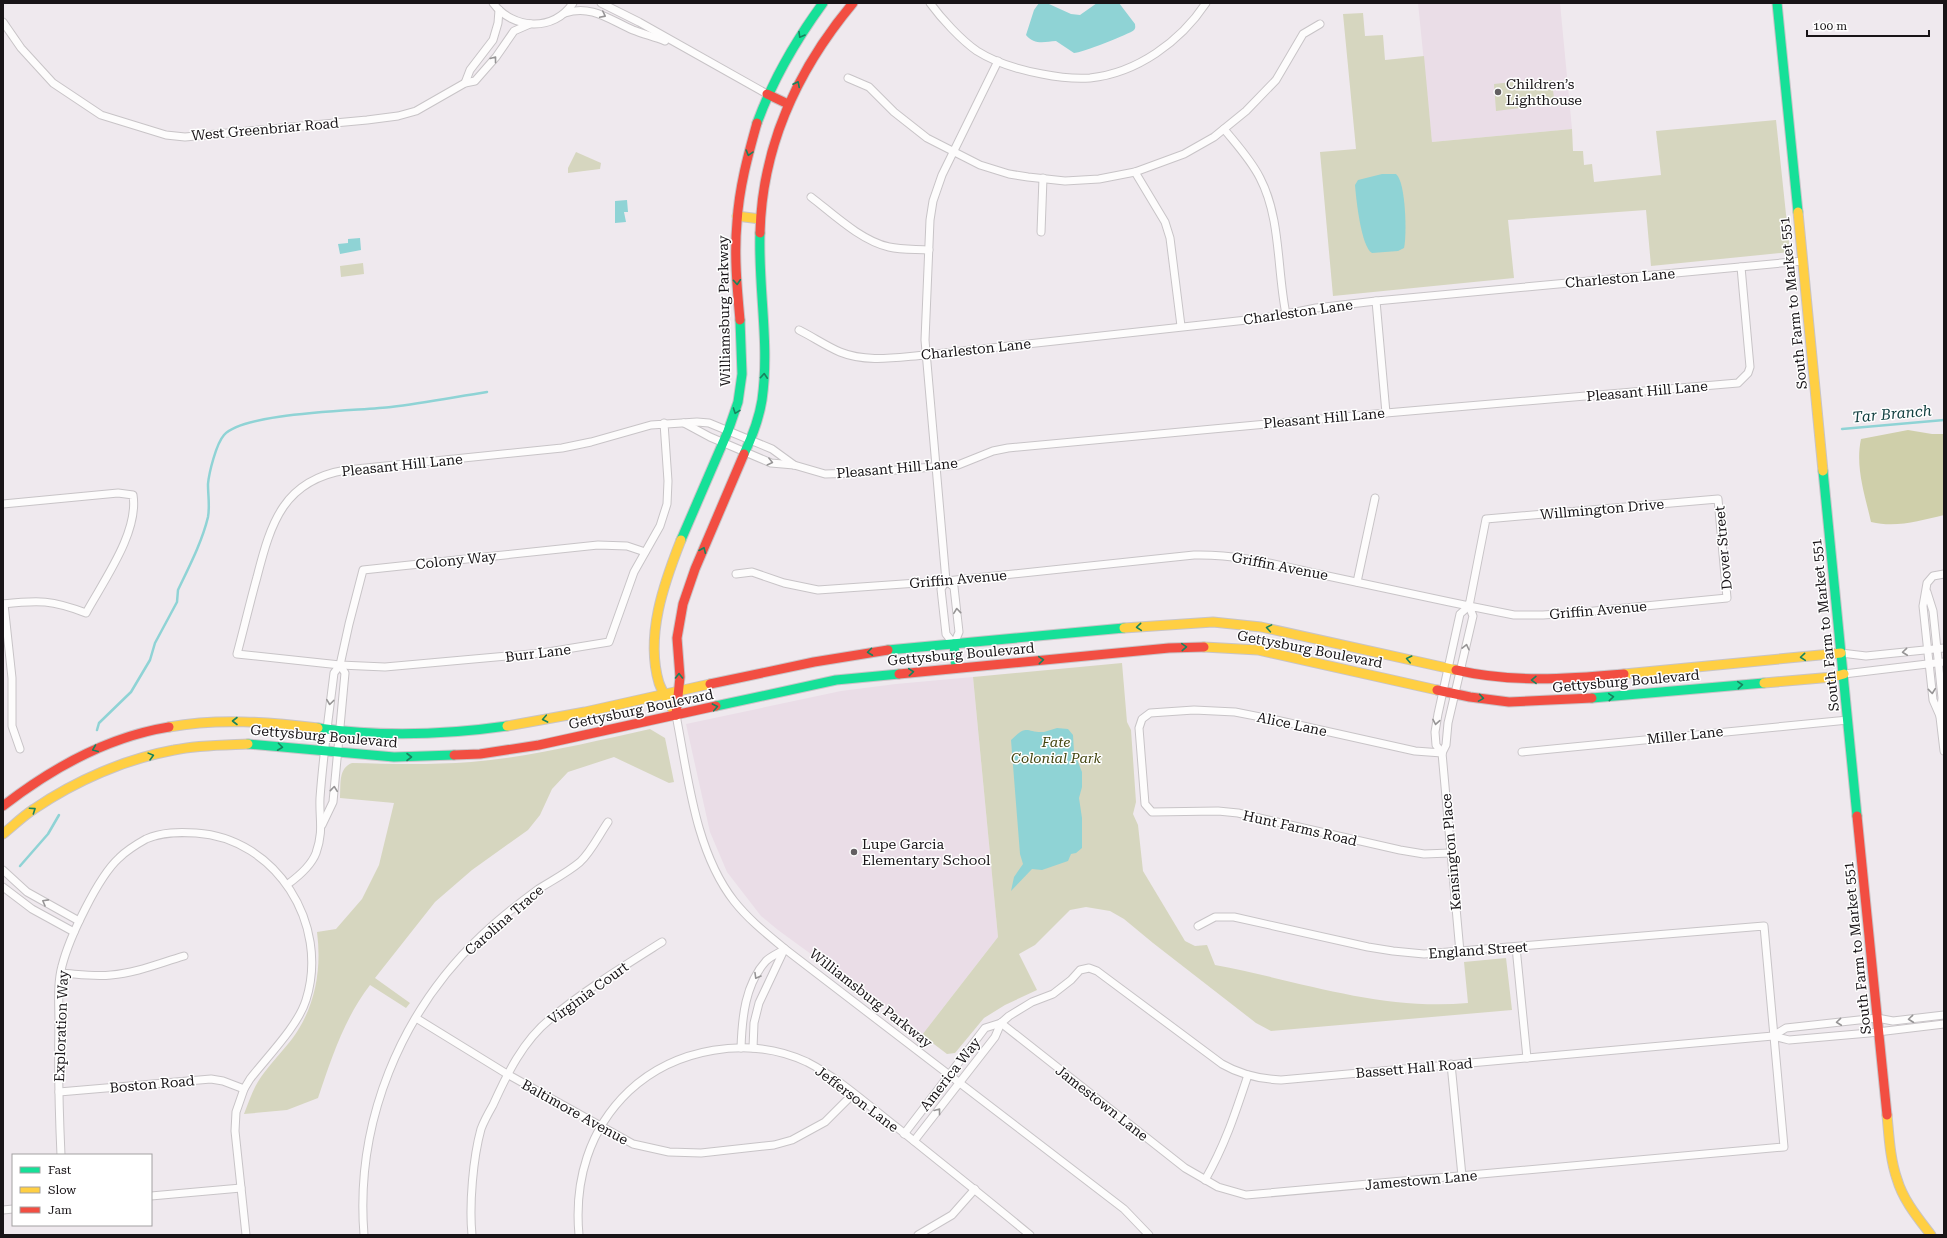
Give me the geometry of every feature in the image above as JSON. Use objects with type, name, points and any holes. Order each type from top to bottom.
[{"type":"street","points":[[493,3],[498,10],[511,19],[530,24],[551,21],[565,13],[580,10],[595,12],[634,30],[679,45]]},
{"type":"street","points":[[565,13],[573,3]]},
{"type":"street","points":[[601,3],[639,22],[767,94],[788,104]]},
{"type":"street","name":"Williamsburg Parkway","points":[[823,3],[810,20],[767,94],[745,165],[737,216],[736,254],[742,382],[738,403],[728,431],[672,562],[661,596],[657,620],[655,655],[658,680],[676,715],[700,830],[711,863],[725,888],[744,913],[785,949],[948,1076],[1124,1209],[1149,1235]]},
{"type":"street","name":"Williamsburg Parkway","points":[[676,715],[680,677],[677,638],[683,604],[692,576],[750,440],[758,416],[765,372],[758,256],[760,218],[768,171],[788,104],[796,85],[814,54],[839,18],[853,3]]},
{"type":"street","points":[[930,3],[949,25],[976,50],[998,61],[1025,71],[1054,76],[1090,78],[1114,73],[1136,64],[1167,46],[1185,30],[1206,3]]},
{"type":"street","name":"South Farm to Market 551","points":[[1777,3],[1889,1140],[1897,1180],[1914,1213],[1931,1235]]},
{"type":"street","points":[[465,84],[470,70],[493,40],[498,23],[498,10]]},
{"type":"street","name":"West Greenbriar Road","points":[[3,22],[21,48],[53,82],[101,115],[166,135],[199,137],[398,116],[416,111],[465,84],[475,81],[514,32],[530,24]]},
{"type":"street","points":[[848,78],[869,86],[894,112],[927,138],[980,165],[1009,174],[1065,181],[1099,179],[1135,172],[1184,154],[1214,137],[1246,111],[1276,80],[1303,34],[1320,24]]},
{"type":"street","points":[[954,644],[946,634],[941,589],[946,581],[925,340],[929,250],[933,201],[942,175],[998,61]]},
{"type":"street","points":[[1224,129],[1250,160],[1261,180],[1271,206],[1282,295],[1286,314]]},
{"type":"street","points":[[1135,172],[1165,222],[1170,238],[1181,326]]},
{"type":"street","points":[[1041,232],[1043,178]]},
{"type":"street","points":[[811,196],[846,224],[873,241],[888,247],[929,250]]},
{"type":"street","points":[[737,216],[760,218]]},
{"type":"street","name":"Charleston Lane","points":[[799,330],[840,352],[863,358],[926,355],[1264,318],[1376,301],[1803,261]]},
{"type":"street","name":"Pleasant Hill Lane","points":[[684,423],[693,429],[723,443],[771,463],[794,465],[825,474],[936,468],[958,465],[993,451],[1008,448],[1386,413],[1738,383],[1744,379],[1750,367],[1741,267]]},
{"type":"street","points":[[1376,301],[1386,413]]},
{"type":"street","name":"Pleasant Hill Lane","points":[[237,654],[265,545],[272,526],[287,501],[308,483],[325,475],[346,470],[562,448],[606,438],[642,427],[664,423],[697,422],[709,423],[772,449],[794,465]]},
{"type":"street","name":"Burr Lane","points":[[237,654],[340,665],[378,667],[429,664],[565,650],[609,642],[628,585],[660,526],[667,504],[668,481],[664,423]]},
{"type":"street","points":[[3,504],[118,493],[133,495],[134,508],[131,527],[86,613],[53,602],[33,601],[4,604],[12,678],[12,726],[20,749]]},
{"type":"street","points":[[1357,582],[1375,498]]},
{"type":"street","name":"Willmington Drive","points":[[1486,519],[1718,499]]},
{"type":"street","name":"Dover Street","points":[[1718,499],[1727,598]]},
{"type":"street","name":"Kensington Place","points":[[1460,952],[1442,753],[1446,745],[1448,723],[1473,616],[1469,606],[1486,519]]},
{"type":"street","name":"Colony Way","points":[[322,825],[320,800],[334,672],[340,665],[348,624],[364,570],[598,545],[626,546],[645,552]]},
{"type":"street","name":"Griffin Avenue","points":[[736,574],[752,572],[784,583],[818,590],[946,581],[1194,555],[1221,554],[1244,557],[1514,615],[1543,615],[1584,612],[1727,598]]},
{"type":"street","points":[[1940,717],[1933,700],[1923,606],[1927,592],[1927,583],[1937,574],[1944,574]]},
{"type":"street","points":[[946,581],[954,587],[959,632],[954,644],[956,668]]},
{"type":"street","points":[[1927,592],[1933,611],[1941,648],[1942,698],[1940,717],[1944,751]]},
{"type":"street","name":"Kensington Place","points":[[1442,753],[1436,745],[1435,732],[1447,668],[1460,614],[1469,606]]},
{"type":"street","name":"Gettysburg Boulevard","points":[[3,806],[44,774],[64,763],[106,745],[153,731],[198,723],[219,721],[255,721],[340,731],[409,734],[475,730],[548,718],[859,654],[1180,623],[1213,622],[1274,629],[1460,671],[1523,680],[1560,679],[1841,653],[1866,656],[1941,648]]},
{"type":"street","name":"Gettysburg Boulevard","points":[[3,834],[34,809],[70,788],[110,769],[151,756],[196,747],[258,744],[325,752],[409,757],[480,754],[539,745],[752,700],[836,680],[1169,648],[1215,647],[1258,650],[1481,699],[1509,702],[1562,701],[1833,677],[1844,674],[1941,662]]},
{"type":"street","name":"Colony Way","points":[[288,884],[300,876],[316,854],[322,825],[333,802],[346,673],[340,665]]},
{"type":"street","name":"Alice Lane","points":[[1149,810],[1145,804],[1139,728],[1142,719],[1150,713],[1194,710],[1235,712],[1415,751],[1442,753]]},
{"type":"street","name":"Miller Lane","points":[[1522,752],[1848,720]]},
{"type":"street","name":"Hunt Farms Road","points":[[1149,810],[1156,813],[1202,811],[1238,813],[1400,850],[1424,854],[1450,853]]},
{"type":"street","name":"Carolina Trace","points":[[364,1235],[364,1186],[368,1147],[386,1077],[407,1032],[442,978],[482,936],[536,892],[580,861],[608,822]]},
{"type":"street","name":"Exploration Way","points":[[61,1154],[59,1092],[61,972],[79,921],[107,872],[118,858],[148,839],[166,833],[207,834],[233,841],[253,852],[288,884],[301,910],[310,935],[312,954],[306,999],[300,1016],[244,1089],[236,1112],[235,1132],[246,1235]]},
{"type":"street","points":[[3,870],[27,892],[79,921]]},
{"type":"street","points":[[3,887],[32,909],[74,932]]},
{"type":"street","name":"England Street","points":[[1198,926],[1215,917],[1234,917],[1393,951],[1424,954],[1764,926],[1773,1036]]},
{"type":"street","name":"Virginia Court","points":[[472,1235],[471,1201],[481,1129],[507,1074],[524,1048],[548,1020],[598,983],[662,942]]},
{"type":"street","points":[[1516,947],[1527,1058]]},
{"type":"street","points":[[741,1048],[742,1018],[752,984],[767,960],[785,949]]},
{"type":"street","points":[[753,1048],[754,1023],[759,1002],[785,949]]},
{"type":"street","points":[[61,972],[92,976],[111,976],[129,973],[184,956]]},
{"type":"street","name":"Bassett Hall Road","points":[[1089,968],[1097,971],[1222,1064],[1248,1075],[1281,1080],[1773,1036],[1789,1040],[1944,1024]]},
{"type":"street","name":"America Way","points":[[904,1134],[986,1028],[1001,1023],[1009,1016],[1032,1002],[1053,994],[1071,980],[1080,970],[1089,968]]},
{"type":"street","name":"Bassett Hall Road","points":[[1773,1036],[1786,1028],[1877,1018],[1893,1021],[1944,1015]]},
{"type":"street","name":"Baltimore Avenue","points":[[416,1018],[507,1074],[633,1144],[669,1152],[701,1153],[774,1145],[792,1140],[825,1122],[853,1094]]},
{"type":"street","name":"Jamestown Lane","points":[[1001,1023],[1186,1168],[1204,1180],[1232,1192],[1254,1195],[1784,1147],[1773,1036]]},
{"type":"street","name":"America Way","points":[[914,1141],[995,1038],[1001,1023]]},
{"type":"street","name":"Jefferson Lane","points":[[579,1235],[577,1203],[582,1169],[589,1150],[601,1127],[626,1094],[644,1079],[682,1058],[706,1051],[741,1048],[753,1048],[779,1053],[806,1062],[830,1076],[975,1189],[1030,1235]]},
{"type":"street","points":[[1451,1064],[1462,1176]]},
{"type":"street","points":[[1204,1180],[1220,1155],[1248,1075]]},
{"type":"street","name":"Boston Road","points":[[59,1092],[211,1079],[223,1081],[244,1089]]},
{"type":"street","points":[[152,1196],[241,1188]]},
{"type":"street","points":[[918,1235],[952,1215],[975,1189]]},
{"type":"shaded area","name":"Children’s Lighthouse","points":[[1418,3],[1560,3],[1572,129],[1432,142]]},
{"type":"shaded area","name":"Lupe Garcia Elementary School","points":[[973,677],[998,937],[922,1035],[761,916],[727,872],[710,832],[686,724],[841,691]]},
{"type":"green space","points":[[1363,13],[1365,36],[1383,35],[1385,60],[1424,56],[1432,142],[1572,129],[1573,151],[1583,151],[1584,165],[1592,164],[1594,182],[1661,175],[1656,131],[1776,120],[1790,252],[1651,266],[1646,210],[1508,220],[1514,278],[1333,296],[1320,152],[1356,149],[1343,14]]},
{"type":"green space","points":[[1530,80],[1530,82],[1552,80],[1554,99],[1551,104],[1496,111],[1494,84]]},
{"type":"green space","points":[[576,152],[601,163],[600,169],[568,173],[568,168]]},
{"type":"green space","points":[[363,263],[364,274],[341,277],[340,266]]},
{"type":"green space","points":[[1908,430],[1932,434],[1944,434],[1944,515],[1898,524],[1880,524],[1871,522],[1860,470],[1859,449],[1861,439]]},
{"type":"green space","name":"Fate Colonial Park","points":[[1122,663],[1127,722],[1131,730],[1136,802],[1133,814],[1138,825],[1143,871],[1185,941],[1195,946],[1207,945],[1215,965],[1341,993],[1404,1003],[1468,1003],[1464,962],[1506,958],[1512,1010],[1271,1031],[1256,1023],[1124,919],[1110,911],[1086,907],[1070,910],[1035,945],[1019,954],[1037,990],[1005,1005],[984,1018],[955,1053],[947,1054],[922,1035],[998,937],[973,677]]},
{"type":"green space","points":[[650,729],[665,738],[674,782],[669,783],[614,757],[568,772],[552,789],[540,815],[528,830],[472,870],[435,902],[375,978],[410,1003],[406,1008],[370,985],[353,1011],[346,1025],[318,1098],[287,1110],[244,1114],[258,1081],[292,1039],[306,1015],[315,988],[317,974],[317,932],[336,929],[362,899],[379,865],[394,803],[340,798],[342,773],[348,765],[352,763],[441,764],[493,760],[516,757]]},
{"type":"water","points":[[1039,3],[1049,4],[1071,14],[1080,15],[1097,3],[1119,3],[1135,24],[1135,28],[1131,32],[1115,39],[1074,53],[1056,41],[1036,42],[1026,35],[1034,10]]},
{"type":"water","points":[[1382,174],[1396,174],[1402,187],[1405,210],[1405,242],[1404,248],[1398,251],[1372,253],[1368,249],[1362,232],[1355,185],[1358,180]]},
{"type":"water","points":[[627,200],[628,212],[624,212],[626,222],[615,223],[615,201]]},
{"type":"water","points":[[360,238],[361,250],[340,254],[338,244],[348,243],[348,239]]},
{"type":"water","points":[[1057,728],[1068,729],[1073,735],[1074,752],[1082,772],[1082,787],[1079,798],[1082,818],[1082,848],[1076,853],[1071,854],[1068,861],[1042,870],[1032,869],[1011,891],[1014,877],[1023,864],[1020,854],[1011,740],[1024,730],[1044,732]]},
{"type":"waterway","points":[[97,730],[99,723],[131,692],[150,660],[155,643],[177,602],[178,590],[195,554],[208,517],[208,484],[210,473],[213,459],[224,435],[236,427],[254,421],[277,417],[391,407],[487,392]]},
{"type":"waterway","name":"Tar Branch","points":[[1842,429],[1944,420]]},
{"type":"waterway","points":[[20,866],[48,834],[59,815]]},
{"type":"traffic: fast","points":[[757,123],[770,91],[786,60],[823,3]]},
{"type":"traffic: fast","points":[[1777,3],[1798,212]]},
{"type":"traffic: fast","points":[[744,454],[759,414],[764,379],[765,358],[760,233]]},
{"type":"traffic: fast","points":[[681,540],[728,431],[738,402],[742,374],[740,320]]},
{"type":"traffic: fast","points":[[1823,471],[1857,816]]},
{"type":"traffic: fast","points":[[888,650],[1124,628]]},
{"type":"traffic: fast","points":[[954,644],[956,668]]},
{"type":"traffic: fast","points":[[716,706],[836,680],[899,674]]},
{"type":"traffic: fast","points":[[1592,698],[1764,683]]},
{"type":"traffic: fast","points":[[318,728],[365,733],[412,734],[507,726]]},
{"type":"traffic: fast","points":[[248,744],[394,757],[454,755]]},
{"type":"traffic: slow","points":[[1798,212],[1823,471]]},
{"type":"traffic: slow","points":[[737,216],[760,219]]},
{"type":"traffic: slow","points":[[676,715],[659,683],[655,665],[654,647],[658,610],[668,574],[681,540]]},
{"type":"traffic: slow","points":[[1124,628],[1213,622],[1261,627],[1456,670]]},
{"type":"traffic: slow","points":[[1204,647],[1258,650],[1437,690]]},
{"type":"traffic: slow","points":[[1624,674],[1841,653]]},
{"type":"traffic: slow","points":[[1764,683],[1833,677],[1844,674]]},
{"type":"traffic: slow","points":[[507,726],[585,712],[710,684]]},
{"type":"traffic: slow","points":[[169,727],[188,724],[244,722],[318,728]]},
{"type":"traffic: slow","points":[[3,834],[26,815],[66,789],[119,765],[183,748],[248,744]]},
{"type":"traffic: slow","points":[[1887,1115],[1891,1155],[1900,1187],[1911,1208],[1931,1235]]},
{"type":"traffic: jam","points":[[760,233],[762,201],[768,170],[776,139],[787,110],[800,82],[816,55],[833,28],[853,3]]},
{"type":"traffic: jam","points":[[767,94],[788,104]]},
{"type":"traffic: jam","points":[[740,320],[736,259],[738,209],[744,172],[757,123]]},
{"type":"traffic: jam","points":[[676,715],[680,677],[677,638],[683,604],[695,569],[744,454]]},
{"type":"traffic: jam","points":[[899,674],[1169,648],[1204,647]]},
{"type":"traffic: jam","points":[[710,684],[814,662],[888,650]]},
{"type":"traffic: jam","points":[[1456,670],[1498,677],[1540,679],[1624,674]]},
{"type":"traffic: jam","points":[[1437,690],[1470,697],[1509,702],[1592,698]]},
{"type":"traffic: jam","points":[[454,755],[480,754],[539,745],[716,706]]},
{"type":"traffic: jam","points":[[3,806],[41,779],[102,746],[124,738],[169,727]]},
{"type":"traffic: jam","points":[[1857,816],[1887,1115]]},
{"type":"place","name":"Children’s Lighthouse","points":[[1498,92]]},
{"type":"place","name":"Lupe Garcia Elementary School","points":[[854,852]]}]
